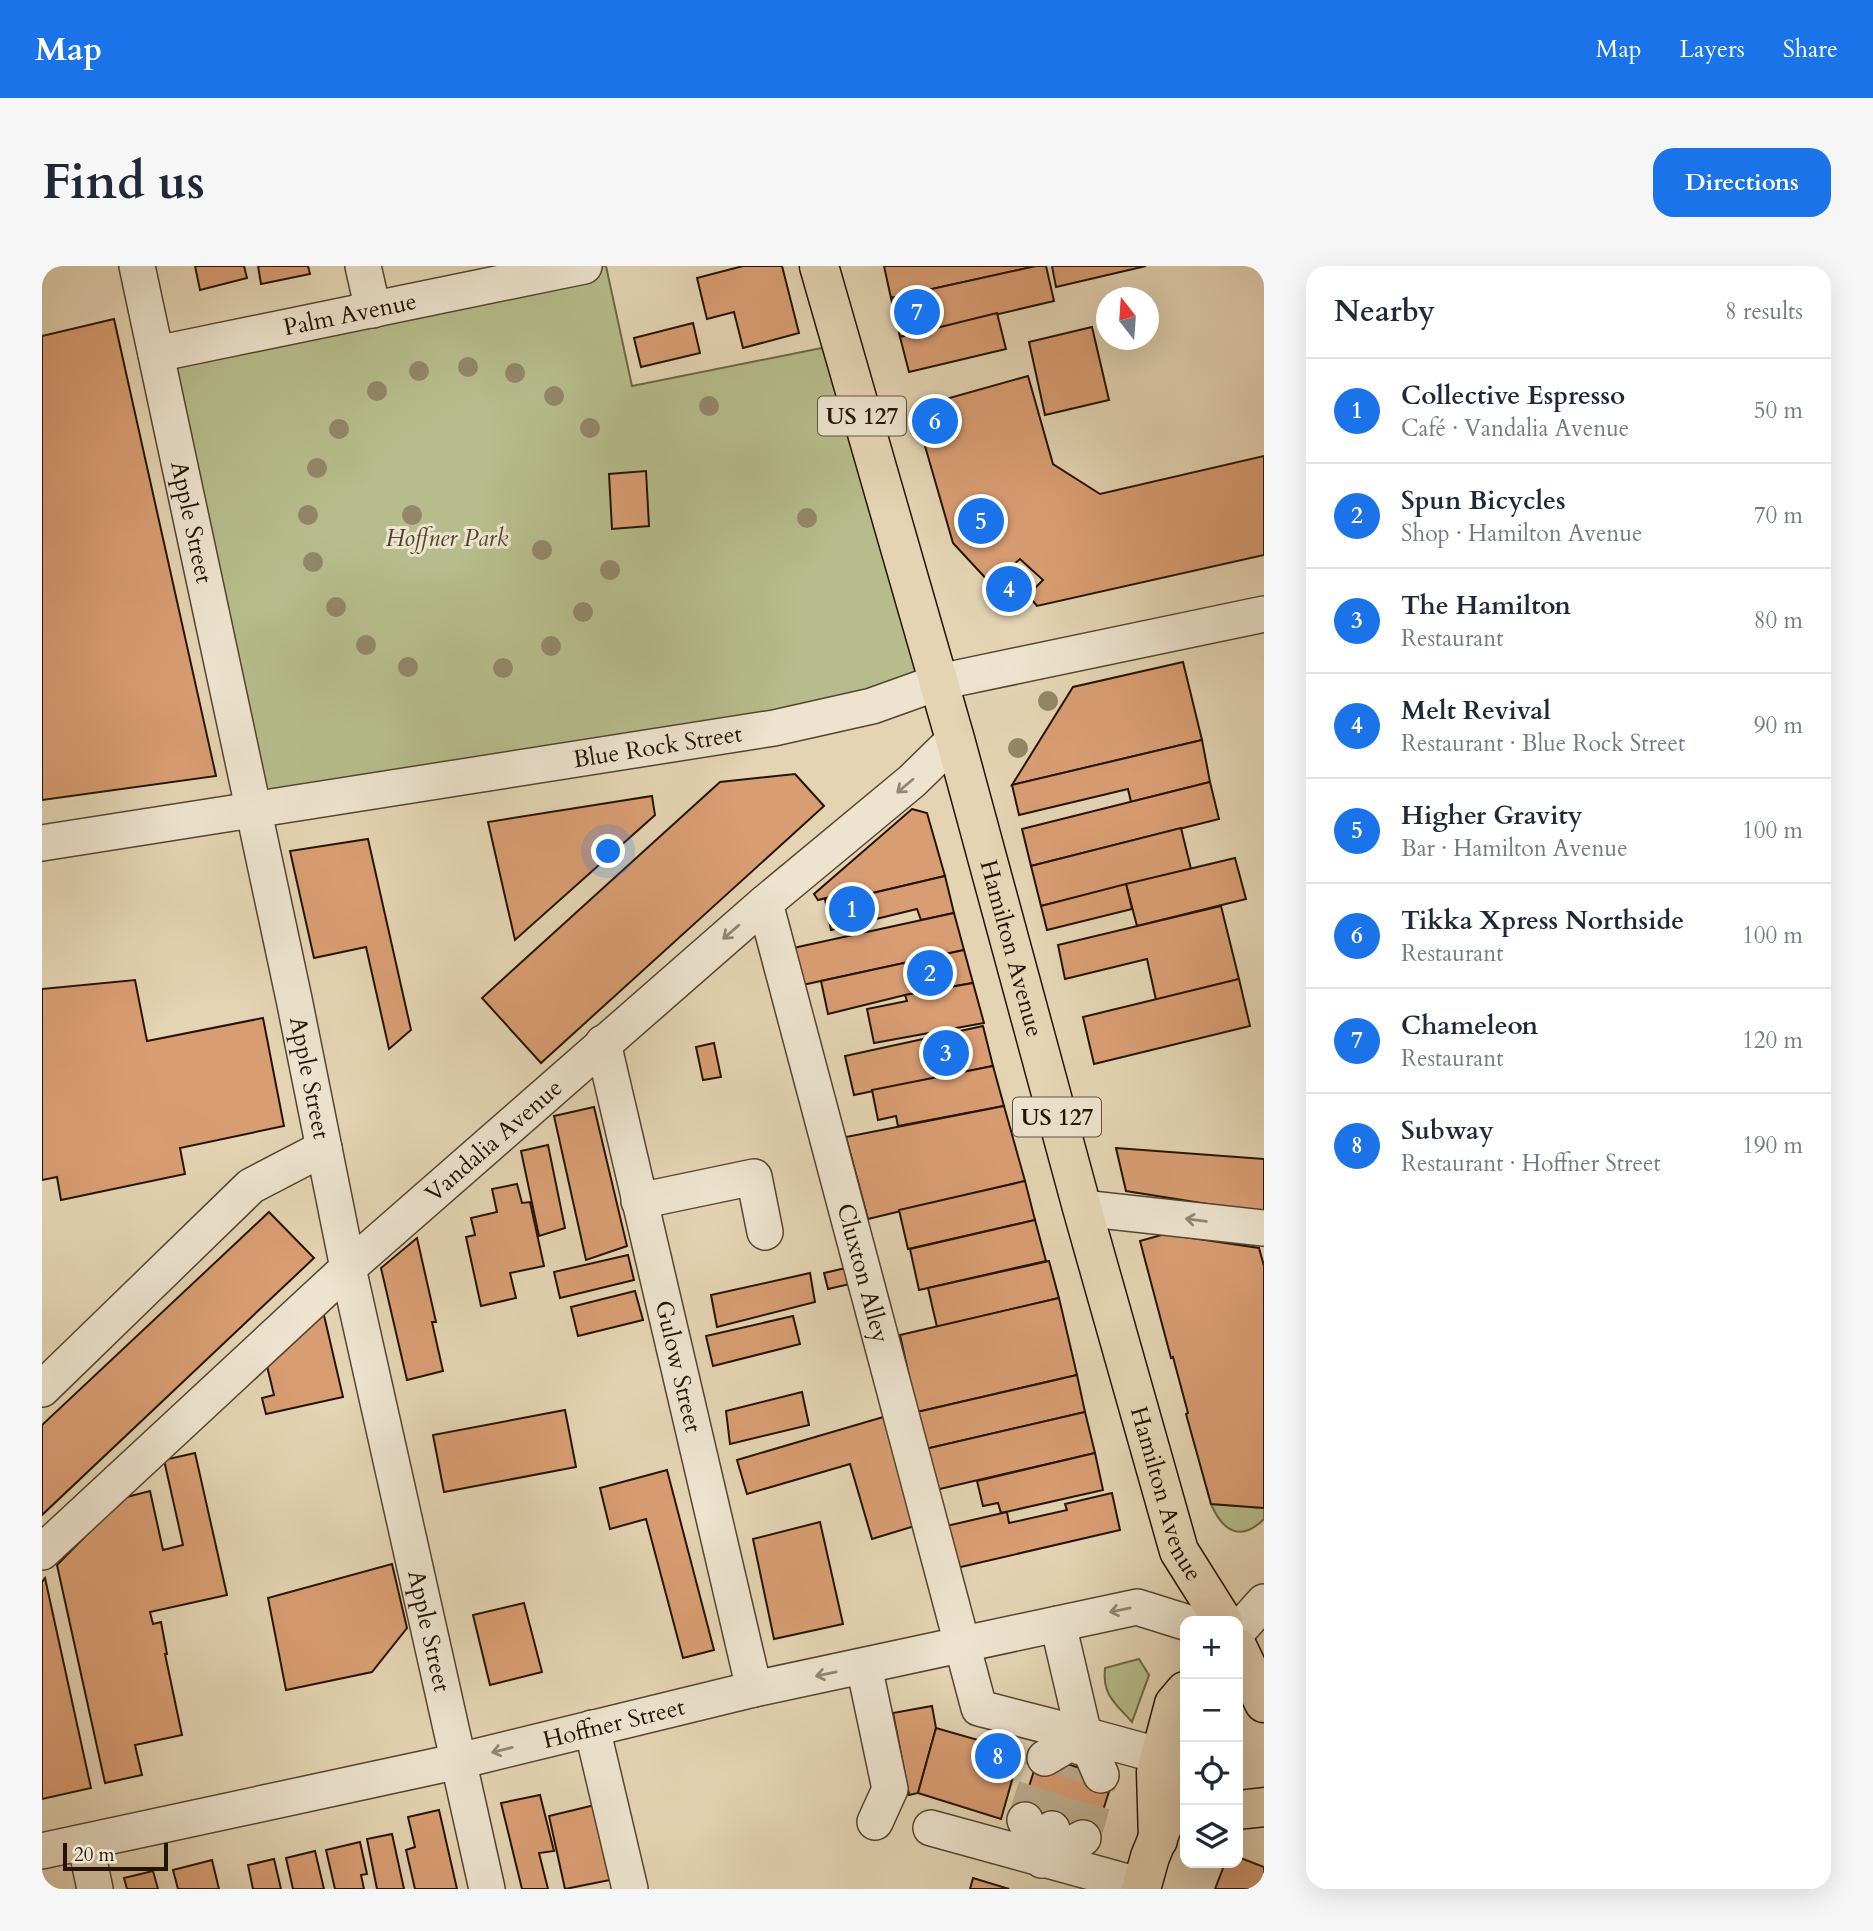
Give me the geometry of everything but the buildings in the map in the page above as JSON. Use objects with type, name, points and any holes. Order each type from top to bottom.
[{"type":"main road","name":"Hamilton Avenue","points":[[819,266],[939,682],[1082,1208],[1180,1551],[1220,1616]]},
{"type":"main road","points":[[1243,1659],[1264,1703]]},
{"type":"main road","points":[[1141,1887],[1171,1833],[1156,1772],[1173,1763],[1174,1703],[1180,1696]]},
{"type":"main road","points":[[1243,1809],[1264,1807]]},
{"type":"street","name":"Apple Street","points":[[137,266],[348,1268],[487,1889]]},
{"type":"street","points":[[363,266],[373,310]]},
{"type":"street","name":"Palm Avenue","points":[[156,354],[373,310],[440,280],[584,266]]},
{"type":"street","name":"Blue Rock Street","points":[[42,844],[774,728],[872,706],[939,682],[1264,614]]},
{"type":"street","name":"Vandalia Avenue","points":[[42,1552],[348,1268],[765,903],[912,781],[955,739]]},
{"type":"street","name":"Cluxton Alley","points":[[765,903],[979,1708],[1076,1758]]},
{"type":"street","name":"Gulow Street","points":[[603,1043],[754,1689]]},
{"type":"street","points":[[42,1389],[251,1186],[324,1148]]},
{"type":"street","points":[[639,1201],[754,1177],[765,1232]]},
{"type":"street","points":[[1082,1208],[1264,1228]]},
{"type":"street","points":[[1243,1625],[1264,1602]]},
{"type":"street","name":"Hoffner Street","points":[[42,1851],[459,1761],[754,1689],[1137,1607],[1180,1620]]},
{"type":"street","points":[[1058,1624],[1076,1758],[1173,1763]]},
{"type":"street","points":[[864,1666],[890,1788],[875,1822]]},
{"type":"street","points":[[592,1728],[630,1889]]},
{"type":"street","points":[[931,1828],[1051,1837],[1141,1887]]},
{"type":"street","points":[[85,1842],[95,1889]]},
{"type":"green space","name":"Hoffner Park","points":[[584,266],[606,266],[632,386],[842,344],[939,682],[253,812],[156,354]]},
{"type":"green space","points":[[1211,1504],[1264,1508],[1264,1519],[1248,1530],[1233,1531],[1221,1521]]},
{"type":"green space","points":[[1139,1659],[1149,1675],[1132,1722],[1108,1692],[1105,1668]]},
{"type":"tunnel","points":[[1025,1820],[1045,1758]]},
{"type":"tunnel","points":[[1052,1829],[1073,1767]]},
{"type":"tunnel","points":[[1083,1838],[1101,1775]]},
{"type":"place","name":"Chameleon","points":[[917,312]]},
{"type":"place","name":"Tikka Xpress Northside","points":[[935,421]]},
{"type":"place","name":"Higher Gravity","points":[[981,521]]},
{"type":"place","name":"Melt Revival","points":[[1009,589]]},
{"type":"place","name":"Collective Espresso","points":[[852,909]]},
{"type":"place","name":"Spun Bicycles","points":[[930,973]]},
{"type":"place","name":"The Hamilton","points":[[946,1053]]},
{"type":"place","name":"Subway","points":[[998,1756]]}]
